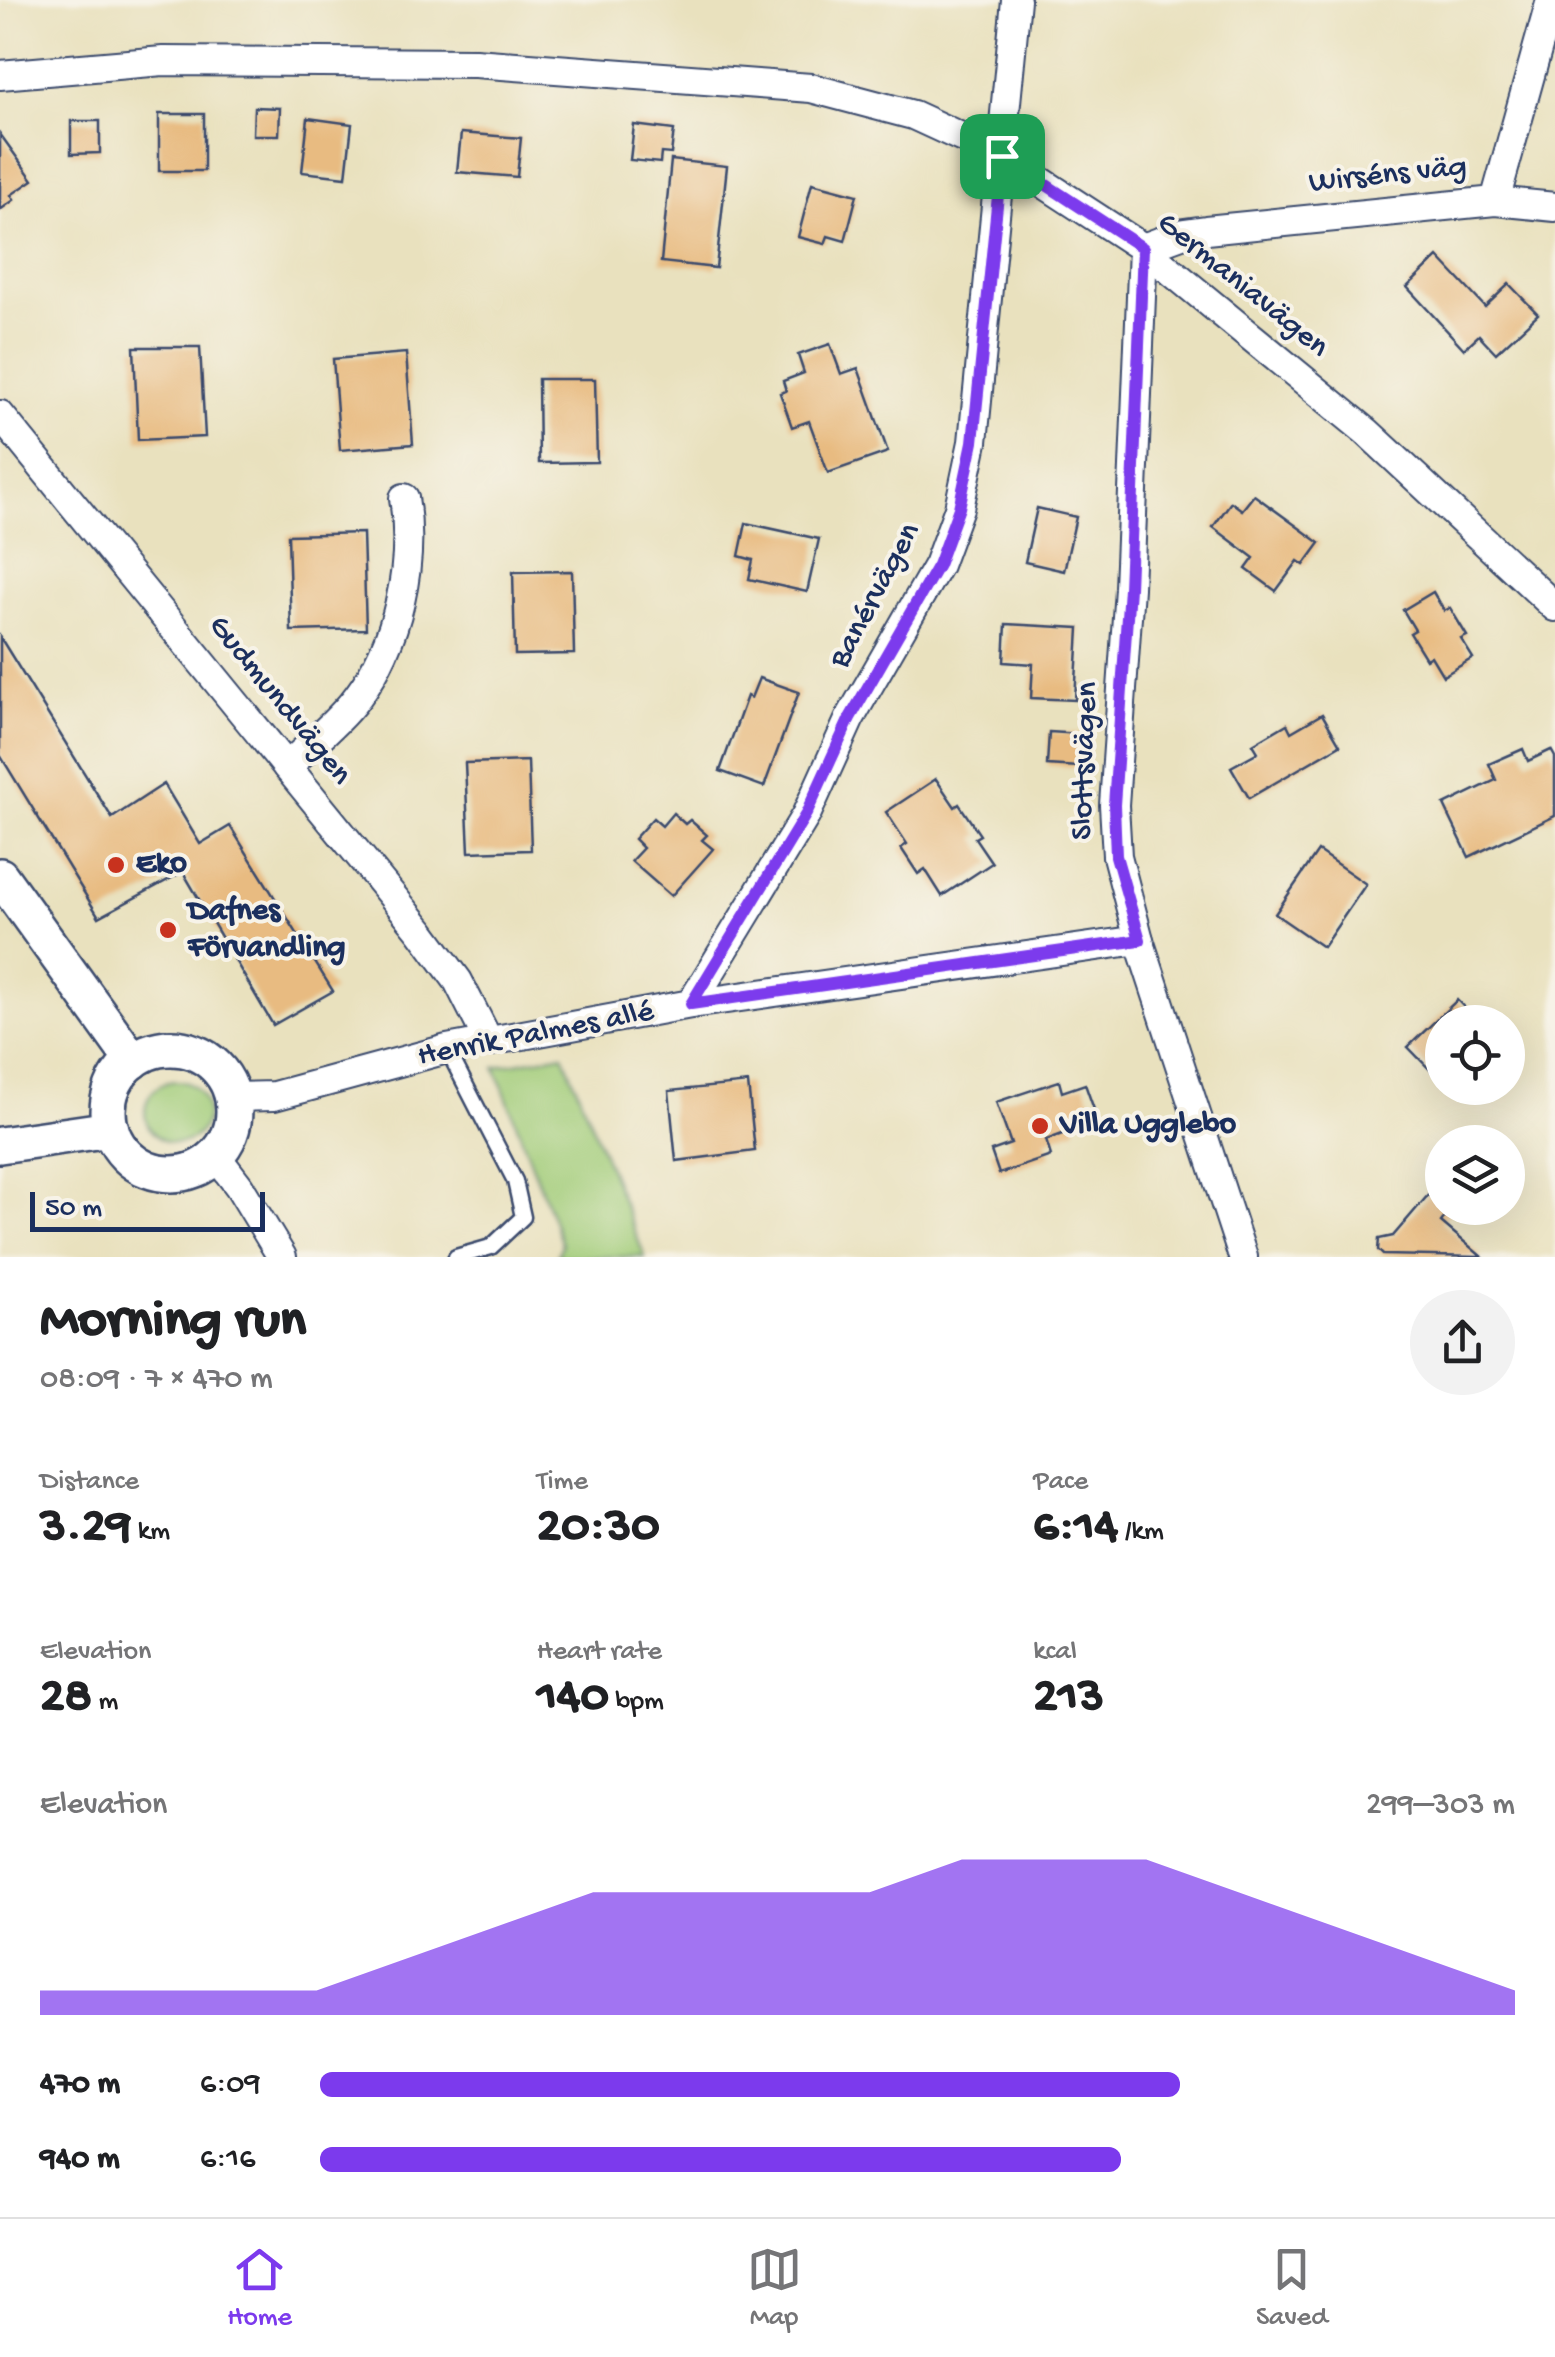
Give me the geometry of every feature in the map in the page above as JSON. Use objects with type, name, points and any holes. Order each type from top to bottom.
[{"type":"street","name":"Banérvägen","points":[[691,1004],[806,814],[850,718],[938,565],[959,508],[973,442],[1016,0]]},
{"type":"street","name":"Wirséns väg","points":[[1143,248],[1184,233],[1206,230],[1495,201],[1551,0]]},
{"type":"street","name":"Germaniavägen","points":[[0,75],[164,61],[476,63],[811,88],[913,115],[1002,156],[1143,248],[1367,432],[1555,607]]},
{"type":"street","points":[[1495,201],[1555,207]]},
{"type":"street","name":"Slottsvägen","points":[[1143,248],[1129,588],[1114,805],[1116,856],[1244,1257]]},
{"type":"street","name":"Gudmundvägen","points":[[0,415],[430,943],[458,981],[489,1042]]},
{"type":"street","points":[[287,767],[358,697],[387,646],[402,588],[409,526],[404,498]]},
{"type":"street","points":[[0,876],[133,1061]]},
{"type":"street","name":"Henrik Palmes allé","points":[[233,1097],[274,1096],[447,1049],[691,1004],[1140,940]]},
{"type":"street","points":[[151,1051],[193,1051],[218,1070],[233,1097],[234,1118],[228,1138],[216,1156],[194,1170],[168,1174],[143,1167],[123,1152],[110,1129],[111,1091],[133,1061],[151,1051]]},
{"type":"street","points":[[0,1145],[110,1129]]},
{"type":"street","points":[[216,1156],[282,1257]]},
{"type":"lane","points":[[447,1049],[515,1182],[523,1217],[491,1247],[456,1257]]},
{"type":"green space","points":[[563,1054],[645,1257],[557,1257],[562,1244],[495,1067]]},
{"type":"green space","points":[[176,1081],[198,1090],[207,1112],[198,1134],[176,1143],[154,1134],[145,1112],[154,1090]]},
{"type":"building","points":[[254,107],[280,108],[279,135],[253,135]]},
{"type":"building","points":[[159,114],[204,114],[204,171],[159,171]]},
{"type":"building","points":[[308,118],[352,124],[346,177],[302,172]]},
{"type":"building","points":[[71,121],[100,121],[100,153],[71,154]]},
{"type":"building","points":[[634,125],[674,130],[671,154],[661,153],[660,163],[630,160]]},
{"type":"building","points":[[461,133],[521,138],[517,177],[457,172]]},
{"type":"building","points":[[0,134],[33,180],[11,195],[14,200],[0,210]]},
{"type":"building","points":[[671,160],[727,166],[716,268],[661,262]]},
{"type":"building","points":[[812,183],[857,195],[845,241],[828,236],[825,244],[798,237]]},
{"type":"building","points":[[1438,257],[1485,307],[1509,284],[1538,314],[1496,353],[1479,335],[1464,349],[1407,287]]},
{"type":"building","points":[[830,344],[841,374],[858,368],[888,452],[828,473],[809,421],[792,427],[780,393],[786,391],[783,381],[804,373],[798,355]]},
{"type":"building","points":[[134,347],[200,347],[205,437],[138,440]]},
{"type":"building","points":[[406,353],[413,444],[340,450],[333,359]]},
{"type":"building","points":[[538,379],[595,379],[597,462],[539,463]]},
{"type":"building","points":[[1254,495],[1320,543],[1304,565],[1298,561],[1276,591],[1246,569],[1254,558],[1213,527],[1231,502],[1242,510]]},
{"type":"building","points":[[1037,508],[1076,517],[1064,571],[1025,562]]},
{"type":"building","points":[[746,523],[819,539],[807,592],[749,579],[753,560],[739,556]]},
{"type":"building","points":[[363,533],[366,629],[291,631],[288,535]]},
{"type":"building","points":[[572,571],[574,654],[515,655],[513,572]]},
{"type":"building","points":[[1433,592],[1444,611],[1450,608],[1467,636],[1461,639],[1473,658],[1443,676],[1431,656],[1426,659],[1410,633],[1415,630],[1403,610]]},
{"type":"building","points":[[1006,624],[1079,628],[1075,700],[1031,698],[1033,664],[1004,662]]},
{"type":"building","points":[[0,637],[112,818],[164,784],[200,844],[230,826],[333,991],[273,1025],[183,872],[99,917],[0,755]]},
{"type":"building","points":[[759,678],[799,692],[764,787],[720,771],[747,696],[751,698]]},
{"type":"building","points":[[1322,714],[1340,745],[1249,798],[1231,767],[1258,752],[1253,744],[1287,724],[1291,732]]},
{"type":"building","points":[[1049,732],[1081,734],[1079,767],[1047,765]]},
{"type":"building","points":[[1523,749],[1528,761],[1551,750],[1555,757],[1555,816],[1469,857],[1444,805],[1496,780],[1489,764]]},
{"type":"building","points":[[528,761],[531,850],[469,852],[465,763]]},
{"type":"building","points":[[936,779],[980,835],[975,838],[992,863],[942,896],[925,869],[918,874],[901,848],[907,844],[886,812]]},
{"type":"building","points":[[673,813],[685,824],[690,820],[707,835],[702,840],[713,849],[671,896],[631,861],[643,848],[634,839],[653,818],[662,826]]},
{"type":"building","points":[[1318,851],[1366,884],[1323,947],[1275,914]]},
{"type":"building","points":[[1425,1031],[1425,1065],[1408,1047]]},
{"type":"building","name":"Villa Ugglebo","points":[[1059,1081],[1062,1092],[1085,1084],[1096,1115],[1074,1122],[1076,1129],[1046,1140],[1051,1156],[999,1174],[991,1151],[1011,1144],[996,1102]]},
{"type":"building","points":[[748,1083],[755,1151],[676,1161],[669,1091]]},
{"type":"building","points":[[1425,1199],[1425,1225],[1445,1225],[1482,1257],[1383,1255],[1378,1250],[1379,1239],[1393,1236]]},
{"type":"place","name":"Eko","points":[[116,865]]},
{"type":"place","name":"Dafnes Förvandling","points":[[168,930]]},
{"type":"place","name":"Villa Ugglebo","points":[[1040,1126]]},
{"type":"route","points":[[1002,156],[1143,248],[1129,588],[1114,805],[1116,856],[1140,940],[691,1004],[806,814],[850,718],[938,565],[959,508],[973,442],[1002,156]]}]
